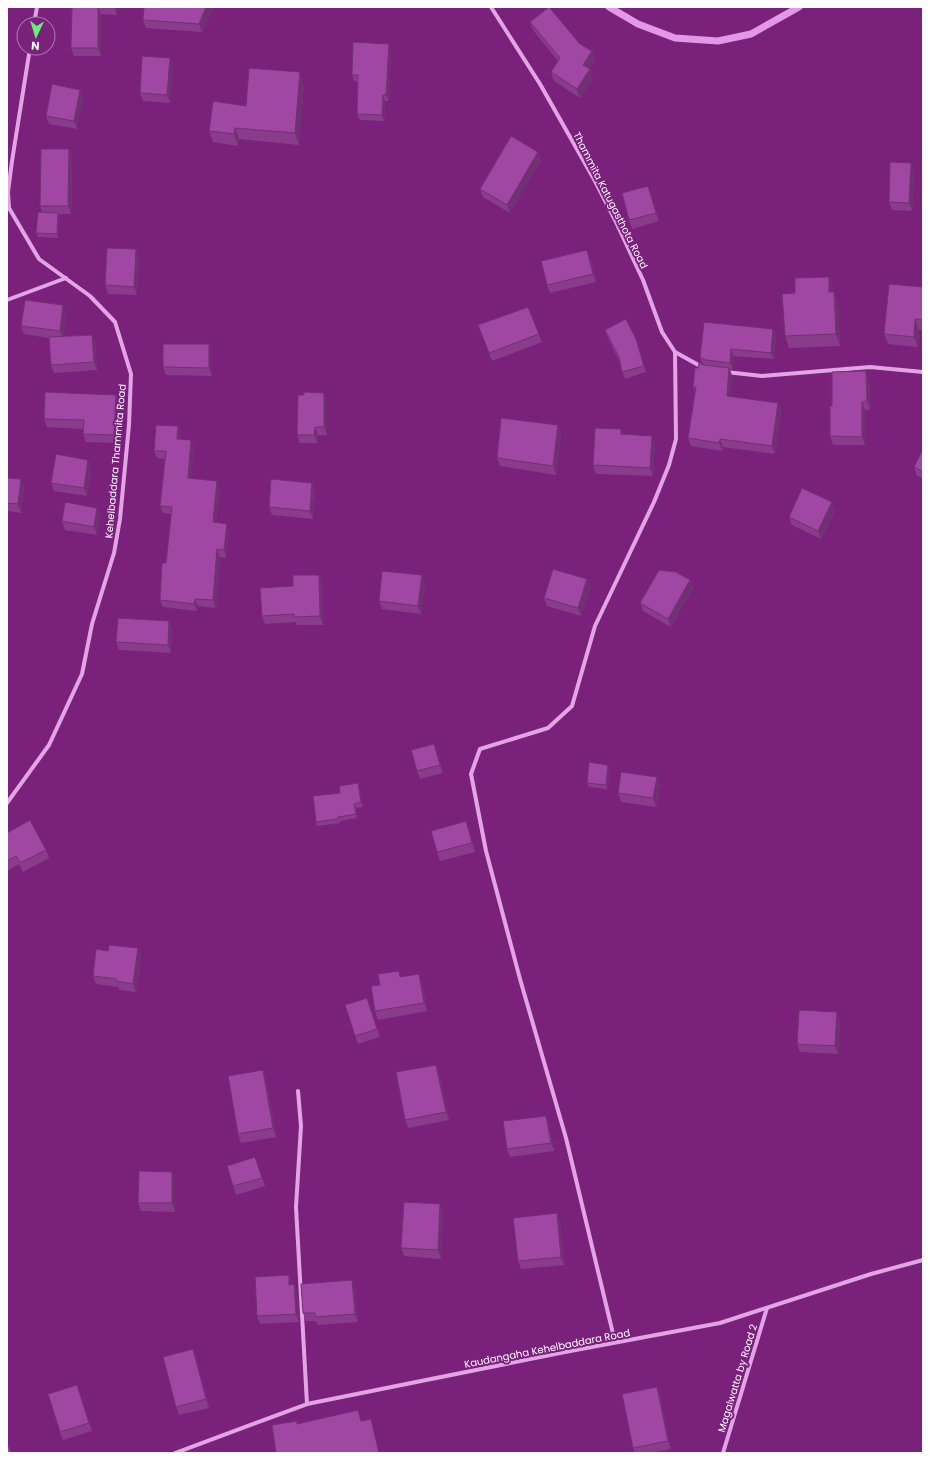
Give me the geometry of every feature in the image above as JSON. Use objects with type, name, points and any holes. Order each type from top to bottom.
[{"type":"street","name":"Thammita Katugasthota Road","points":[[491,7],[540,84],[595,181],[643,280],[662,332],[675,352],[708,370]]},
{"type":"street","name":"Kehelbaddara Thammita Road","points":[[7,803],[49,745],[82,674],[92,624],[114,553],[120,519],[129,425],[131,374],[115,322],[90,296],[39,259],[8,208],[8,192],[12,160],[29,56]]},
{"type":"street","points":[[7,300],[66,278]]},
{"type":"street","points":[[615,1342],[566,1138],[520,979],[486,851],[471,774],[480,749],[548,728],[572,706],[595,626],[654,502],[669,465],[676,439],[675,352]]},
{"type":"street","points":[[723,371],[762,376],[870,366],[923,372]]},
{"type":"street","points":[[298,1091],[301,1126],[296,1207],[307,1404]]},
{"type":"street","name":"Kaudangaha Kehelbaddara Road","points":[[175,1453],[307,1404],[615,1342],[720,1323],[871,1274],[923,1260]]},
{"type":"street","name":"Magalwatta by Road 2","points":[[723,1453],[767,1308]]},
{"type":"building","points":[[72,7],[98,7],[98,48],[71,48]]},
{"type":"building","points":[[144,7],[206,7],[199,24],[143,20]]},
{"type":"building","points":[[549,7],[580,44],[592,51],[583,65],[590,69],[577,89],[551,72],[560,58],[530,22]]},
{"type":"building","points":[[353,42],[389,44],[386,95],[383,95],[382,115],[357,114],[358,75],[352,75]]},
{"type":"building","points":[[142,56],[170,58],[167,95],[140,93]]},
{"type":"building","points":[[249,68],[300,72],[295,133],[235,128],[234,134],[209,131],[213,101],[246,106]]},
{"type":"building","points":[[52,84],[80,90],[74,121],[46,116]]},
{"type":"building","points":[[511,136],[538,152],[507,205],[480,189]]},
{"type":"building","points":[[41,149],[69,149],[68,206],[40,206]]},
{"type":"building","points":[[890,162],[911,163],[909,203],[889,202]]},
{"type":"building","points":[[648,186],[656,213],[629,220],[622,193]]},
{"type":"building","points":[[38,212],[58,213],[57,234],[36,233]]},
{"type":"building","points":[[107,248],[136,249],[134,287],[105,285]]},
{"type":"building","points":[[587,250],[593,274],[547,285],[541,261]]},
{"type":"building","points":[[829,277],[829,292],[834,292],[836,334],[785,336],[782,294],[795,293],[795,278]]},
{"type":"building","points":[[889,284],[923,287],[923,320],[915,319],[914,337],[884,334]]},
{"type":"building","points":[[25,300],[63,305],[60,331],[21,326]]},
{"type":"building","points":[[528,307],[539,334],[489,353],[478,325]]},
{"type":"building","points":[[626,319],[636,339],[644,366],[622,372],[619,357],[605,330]]},
{"type":"building","points":[[704,322],[773,329],[771,353],[731,349],[730,363],[706,360],[700,357]]},
{"type":"building","points":[[92,335],[94,362],[51,365],[49,337]]},
{"type":"building","points":[[163,344],[209,344],[209,368],[163,367]]},
{"type":"building","points":[[699,363],[729,368],[727,396],[778,403],[772,446],[720,439],[719,443],[688,438],[696,387],[693,387],[695,368],[698,368]]},
{"type":"building","points":[[866,371],[867,401],[862,402],[862,437],[830,436],[832,372]]},
{"type":"building","points":[[45,392],[116,395],[114,435],[83,434],[84,420],[44,419]]},
{"type":"building","points":[[304,392],[324,393],[324,427],[315,427],[314,435],[297,435],[298,395],[304,395]]},
{"type":"building","points":[[501,418],[558,425],[553,466],[497,458]]},
{"type":"building","points":[[156,425],[178,426],[177,439],[191,440],[188,478],[217,481],[213,522],[227,524],[224,550],[217,549],[213,600],[195,599],[194,604],[160,600],[162,563],[166,563],[172,507],[160,506],[166,451],[154,451]]},
{"type":"building","points":[[595,428],[621,429],[621,434],[652,436],[650,468],[593,465]]},
{"type":"building","points":[[923,449],[923,472],[914,467]]},
{"type":"building","points":[[56,454],[88,460],[84,488],[51,483]]},
{"type":"building","points":[[7,478],[21,479],[18,504],[7,503]]},
{"type":"building","points":[[271,479],[312,483],[310,511],[269,507]]},
{"type":"building","points":[[802,488],[832,502],[818,531],[789,517]]},
{"type":"building","points":[[65,502],[97,508],[94,527],[62,521]]},
{"type":"building","points":[[553,569],[587,579],[578,608],[544,598]]},
{"type":"building","points":[[659,570],[676,572],[690,580],[668,619],[640,603]]},
{"type":"building","points":[[382,571],[422,575],[418,606],[379,601]]},
{"type":"building","points":[[293,575],[319,575],[320,616],[294,617],[294,614],[262,616],[260,588],[293,586]]},
{"type":"building","points":[[118,618],[169,621],[168,645],[116,642]]},
{"type":"building","points":[[434,744],[440,765],[417,771],[411,750]]},
{"type":"building","points":[[589,762],[608,765],[606,785],[587,783]]},
{"type":"building","points":[[621,772],[657,777],[653,798],[618,793]]},
{"type":"building","points":[[358,783],[361,802],[354,804],[356,814],[338,817],[338,819],[316,822],[313,796],[340,793],[339,786]]},
{"type":"building","points":[[30,820],[46,850],[20,863],[16,856],[7,861],[7,833]]},
{"type":"building","points":[[466,821],[472,843],[437,852],[431,831]]},
{"type":"building","points":[[109,945],[138,948],[133,984],[116,981],[116,979],[93,976],[96,949],[108,951]]},
{"type":"building","points":[[399,971],[400,977],[419,974],[424,1003],[375,1011],[371,986],[380,985],[378,974]]},
{"type":"building","points":[[367,998],[377,1029],[355,1036],[345,1005]]},
{"type":"building","points":[[799,1010],[837,1012],[835,1046],[797,1044]]},
{"type":"building","points":[[436,1065],[446,1112],[405,1120],[396,1072]]},
{"type":"building","points":[[263,1070],[273,1128],[238,1134],[228,1076]]},
{"type":"building","points":[[546,1116],[551,1143],[507,1149],[503,1121]]},
{"type":"building","points":[[255,1157],[262,1178],[233,1186],[227,1166]]},
{"type":"building","points":[[139,1171],[172,1172],[172,1203],[138,1203]]},
{"type":"building","points":[[404,1202],[440,1204],[438,1250],[401,1248]]},
{"type":"building","points":[[557,1213],[561,1257],[518,1261],[513,1218]]},
{"type":"building","points":[[289,1275],[289,1285],[294,1284],[296,1314],[257,1316],[255,1277]]},
{"type":"building","points":[[352,1280],[355,1314],[315,1317],[315,1313],[303,1313],[301,1284]]},
{"type":"building","points":[[193,1349],[206,1399],[176,1407],[163,1357]]},
{"type":"building","points":[[77,1385],[89,1423],[60,1432],[48,1394]]},
{"type":"building","points":[[657,1387],[668,1441],[633,1448],[622,1394]]},
{"type":"building","points":[[358,1410],[361,1421],[371,1419],[379,1453],[276,1453],[272,1425],[297,1421],[297,1424]]},
{"type":"building","points":[[8,1444],[11,1453],[7,1453]]},
{"type":"waterway","points":[[609,7],[638,24],[675,38],[718,41],[751,34],[799,7]]}]
